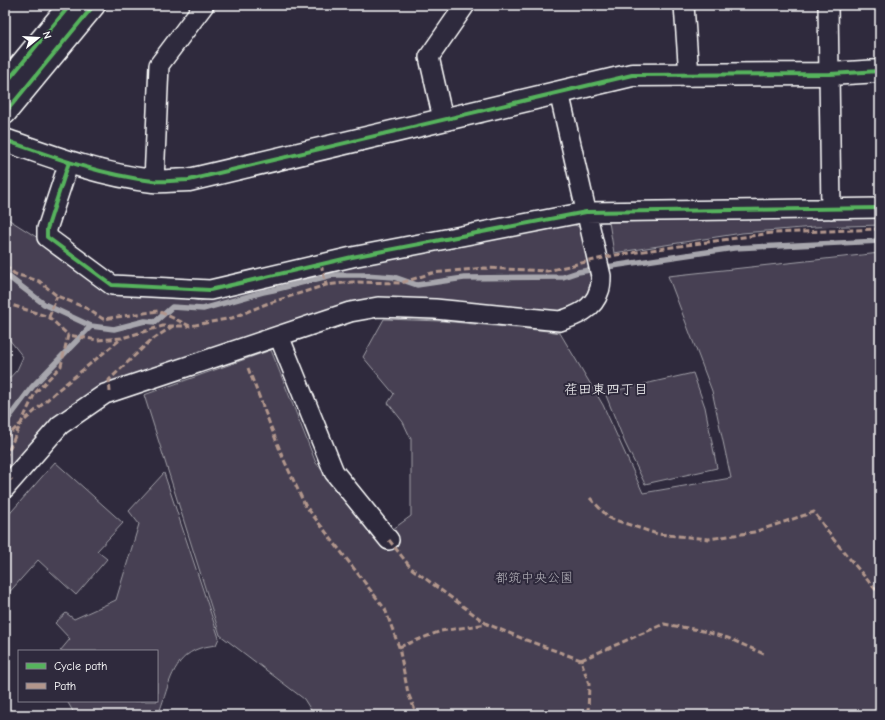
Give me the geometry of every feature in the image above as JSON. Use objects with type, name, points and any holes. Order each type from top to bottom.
[{"type":"street","points":[[5,84],[70,5]]},
{"type":"street","points":[[5,113],[94,5]]},
{"type":"street","points":[[154,181],[159,65],[204,5]]},
{"type":"street","points":[[443,119],[429,57],[465,5]]},
{"type":"street","points":[[684,5],[689,76]]},
{"type":"street","points":[[828,5],[831,209]]},
{"type":"street","points":[[5,140],[108,174],[154,181],[189,180],[632,75],[689,76],[830,74],[880,71]]},
{"type":"street","points":[[5,488],[60,425],[105,394],[350,312],[378,307],[435,309],[560,321],[576,316],[588,308],[595,301],[599,292],[602,276],[559,92]]},
{"type":"street","points":[[69,162],[47,229],[47,237],[112,285],[210,290],[352,257],[588,219],[880,208]]},
{"type":"street","points":[[279,336],[334,472],[389,540]]},
{"type":"green space","points":[[5,216],[49,245],[91,278],[200,301],[317,273],[571,223],[581,228],[591,280],[586,299],[575,309],[557,314],[396,301],[135,380],[5,478],[5,383],[17,370],[23,357],[5,334]]},
{"type":"green space","points":[[880,217],[880,225],[814,227],[742,233],[614,253],[609,222]]},
{"type":"green space","name":"都筑中央公園","points":[[880,253],[880,715],[314,715],[304,699],[220,635],[144,395],[271,350],[316,463],[378,540],[411,516],[411,439],[403,422],[388,403],[394,394],[363,357],[384,319],[442,321],[548,331],[560,333],[603,405],[643,493],[731,478],[712,391],[668,276]]},
{"type":"green space","points":[[693,373],[705,407],[717,468],[645,484],[625,443],[605,393]]},
{"type":"green space","points":[[55,462],[123,523],[97,551],[107,559],[76,595],[38,560],[5,597],[5,519]]},
{"type":"green space","points":[[164,473],[219,638],[216,645],[195,650],[180,662],[171,678],[158,715],[75,715],[68,702],[158,702],[158,650],[61,650],[70,639],[55,623],[66,613],[74,619],[116,600],[139,524],[129,511]]},
{"type":"waterway","points":[[5,274],[44,304],[91,326],[114,329],[145,321],[155,322],[172,307],[203,309],[332,275],[394,277],[417,285],[464,278],[563,277],[578,272],[619,265],[734,248],[880,241]]},
{"type":"waterway","points":[[5,423],[32,387],[91,326]]},
{"type":"marked path","points":[[5,266],[15,274],[39,281],[57,296],[86,308],[103,319],[158,311],[190,326],[232,318],[266,304],[326,285],[352,282],[401,283],[432,273],[485,268],[547,271],[616,255],[772,233],[880,229]]},
{"type":"marked path","points":[[321,264],[326,285]]},
{"type":"marked path","points":[[49,317],[57,296]]},
{"type":"marked path","points":[[5,303],[49,317],[68,335]]},
{"type":"marked path","points":[[5,458],[35,393],[61,366],[68,335],[97,340],[122,338],[163,326],[188,326]]},
{"type":"marked path","points":[[110,392],[109,380],[150,341],[173,326]]},
{"type":"marked path","points":[[5,438],[58,390],[122,338]]},
{"type":"marked path","points":[[248,368],[283,458],[305,505],[385,609],[399,647],[408,693],[417,715]]},
{"type":"marked path","points":[[5,473],[12,480]]},
{"type":"marked path","points":[[590,498],[609,518],[657,534],[709,539],[754,532],[814,512],[834,540],[880,595]]},
{"type":"marked path","points":[[389,540],[411,568],[487,624],[581,660],[589,684],[588,715]]},
{"type":"marked path","points":[[399,647],[441,631],[487,624]]},
{"type":"marked path","points":[[581,660],[664,624],[699,630],[728,638],[764,654]]},
{"type":"cycle path","points":[[5,84],[70,5]]},
{"type":"cycle path","points":[[5,113],[94,5]]},
{"type":"cycle path","points":[[5,140],[96,170],[153,181],[189,180],[632,75],[830,74],[880,71]]},
{"type":"cycle path","points":[[69,162],[47,229],[47,237],[112,285],[210,290],[352,257],[586,212],[880,208]]},
{"type":"district","name":"荏田東四丁目","points":[[606,389]]}]
